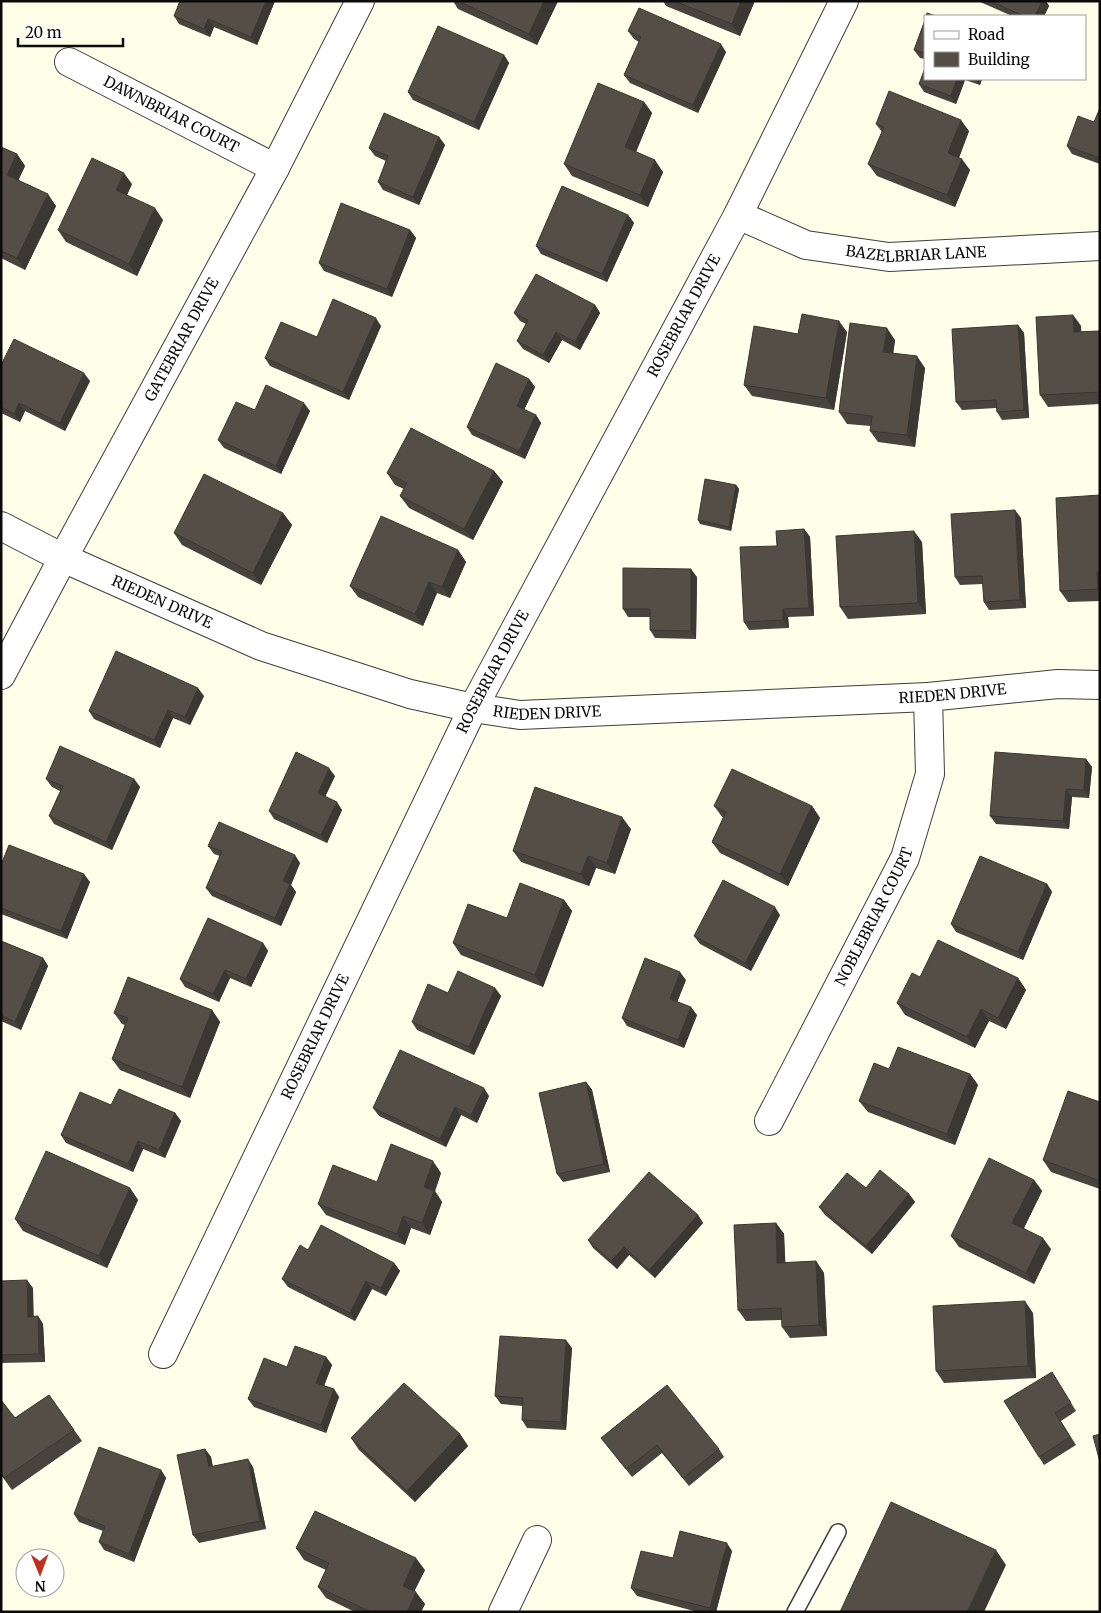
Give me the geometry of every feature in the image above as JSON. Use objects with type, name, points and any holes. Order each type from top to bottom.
[{"type":"street","name":"GATEBRIAR DRIVE","points":[[1,675],[62,558],[275,168],[360,1]]},
{"type":"street","name":"ROSEBRIAR DRIVE","points":[[163,1354],[474,708],[738,215],[844,1]]},
{"type":"street","name":"DAWNBRIAR COURT","points":[[69,62],[275,168]]},
{"type":"street","name":"BAZELBRIAR LANE","points":[[738,215],[806,245],[889,256],[1100,246]]},
{"type":"street","name":"RIEDEN DRIVE","points":[[1,526],[62,558],[261,646],[410,694],[474,708],[520,715],[928,697],[1058,684],[1100,685]]},
{"type":"street","name":"NOBLEBRIAR COURT","points":[[769,1120],[905,858],[930,774],[928,697]]},
{"type":"street","points":[[503,1612],[537,1540]]},
{"type":"lane","points":[[795,1612],[838,1532]]},
{"type":"building","points":[[180,1],[266,1],[251,37],[208,19],[204,29],[174,16]]},
{"type":"building","points":[[458,1],[544,1],[529,34]]},
{"type":"building","points":[[674,1],[741,1],[732,24]]},
{"type":"building","points":[[990,1],[1042,1],[1035,15],[1022,15]]},
{"type":"building","points":[[639,8],[721,44],[693,105],[624,75],[641,37],[628,31]]},
{"type":"building","points":[[924,23],[924,53],[914,50]]},
{"type":"building","points":[[438,26],[504,55],[474,122],[408,92]]},
{"type":"building","points":[[924,71],[924,80],[957,80],[951,96],[919,84]]},
{"type":"building","points":[[598,83],[644,102],[625,147],[655,160],[640,195],[564,164]]},
{"type":"building","points":[[889,91],[961,120],[948,153],[962,159],[947,195],[868,164],[884,127],[876,124]]},
{"type":"building","points":[[1100,108],[1100,158],[1067,146],[1078,116],[1094,122]]},
{"type":"building","points":[[384,113],[439,137],[413,197],[378,182],[388,156],[369,148]]},
{"type":"building","points":[[1,147],[17,154],[7,175],[48,194],[17,258],[1,251]]},
{"type":"building","points":[[92,158],[124,173],[116,190],[155,208],[129,264],[58,230]]},
{"type":"building","points":[[562,186],[628,215],[602,274],[536,246]]},
{"type":"building","points":[[341,203],[410,230],[387,289],[319,263]]},
{"type":"building","points":[[536,274],[595,305],[575,342],[556,332],[543,355],[517,341],[528,320],[514,313]]},
{"type":"building","points":[[333,299],[376,318],[343,392],[265,358],[281,322],[317,337]]},
{"type":"building","points":[[802,314],[839,321],[826,398],[744,385],[754,326],[798,334]]},
{"type":"building","points":[[1073,315],[1074,332],[1100,331],[1100,392],[1040,395],[1036,317]]},
{"type":"building","points":[[850,323],[887,328],[883,352],[917,356],[907,435],[870,431],[872,416],[839,412]]},
{"type":"building","points":[[1018,325],[1024,410],[997,412],[996,400],[956,402],[952,329]]},
{"type":"building","points":[[14,339],[84,373],[60,423],[19,403],[14,414],[1,407],[1,365]]},
{"type":"building","points":[[496,363],[529,379],[517,406],[536,415],[519,451],[467,427]]},
{"type":"building","points":[[266,385],[304,403],[276,466],[218,440],[236,402],[255,410]]},
{"type":"building","points":[[411,428],[494,471],[464,529],[400,496],[407,483],[387,473]]},
{"type":"building","points":[[204,474],[283,513],[253,573],[174,533]]},
{"type":"building","points":[[705,479],[736,485],[729,527],[698,520]]},
{"type":"building","points":[[1100,495],[1100,572],[1097,572],[1098,589],[1060,591],[1056,498]]},
{"type":"building","points":[[1015,510],[1020,600],[984,602],[982,576],[955,577],[951,514]]},
{"type":"building","points":[[381,516],[458,550],[442,587],[429,582],[415,614],[350,586]]},
{"type":"building","points":[[804,529],[809,608],[783,609],[783,620],[744,622],[740,547],[777,546],[776,531]]},
{"type":"building","points":[[914,531],[918,603],[840,607],[836,536]]},
{"type":"building","points":[[623,568],[691,569],[691,631],[650,630],[650,609],[623,609]]},
{"type":"building","points":[[116,651],[198,688],[185,717],[168,710],[154,740],[89,711]]},
{"type":"building","points":[[60,746],[134,779],[106,842],[49,816],[63,786],[46,779]]},
{"type":"building","points":[[296,752],[329,768],[318,793],[337,802],[321,835],[269,811]]},
{"type":"building","points":[[995,752],[1086,759],[1084,790],[1066,789],[1063,821],[990,816]]},
{"type":"building","points":[[732,769],[812,806],[780,874],[712,842],[726,812],[714,806]]},
{"type":"building","points":[[535,787],[622,817],[607,863],[588,856],[581,874],[513,851]]},
{"type":"building","points":[[219,822],[295,855],[283,881],[290,884],[275,918],[206,888],[222,851],[208,846]]},
{"type":"building","points":[[9,845],[84,874],[61,931],[1,908],[1,865]]},
{"type":"building","points":[[980,856],[1047,884],[1018,952],[951,924]]},
{"type":"building","points":[[723,880],[775,907],[745,963],[694,936]]},
{"type":"building","points":[[520,883],[564,900],[535,975],[453,943],[468,904],[507,918]]},
{"type":"building","points":[[208,918],[263,943],[246,979],[225,970],[213,994],[180,979]]},
{"type":"building","points":[[938,940],[1018,978],[998,1018],[981,1009],[967,1037],[897,1003],[912,973],[920,977]]},
{"type":"building","points":[[1,941],[43,958],[15,1022],[1,1015]]},
{"type":"building","points":[[645,958],[680,972],[670,999],[691,1007],[678,1040],[622,1018]]},
{"type":"building","points":[[458,971],[495,988],[469,1047],[412,1022],[428,984],[448,993]]},
{"type":"building","points":[[128,977],[212,1010],[182,1087],[112,1059],[128,1018],[114,1013]]},
{"type":"building","points":[[898,1047],[970,1074],[947,1134],[859,1101],[874,1063],[889,1069]]},
{"type":"building","points":[[400,1050],[484,1088],[471,1115],[455,1107],[440,1139],[373,1108]]},
{"type":"building","points":[[586,1082],[604,1164],[557,1174],[539,1093]]},
{"type":"building","points":[[119,1089],[175,1113],[159,1150],[138,1141],[128,1164],[61,1135],[80,1092],[111,1105]]},
{"type":"building","points":[[1068,1091],[1100,1102],[1100,1181],[1043,1160]]},
{"type":"building","points":[[391,1144],[433,1161],[424,1187],[434,1191],[422,1223],[403,1216],[397,1234],[318,1204],[333,1165],[377,1182]]},
{"type":"building","points":[[46,1151],[130,1188],[99,1256],[15,1219]]},
{"type":"building","points":[[989,1158],[1034,1180],[1012,1223],[1043,1238],[1026,1273],[951,1236]]},
{"type":"building","points":[[880,1170],[909,1194],[866,1246],[819,1207],[847,1173],[866,1188]]},
{"type":"building","points":[[649,1172],[698,1215],[649,1270],[624,1247],[611,1261],[588,1240]]},
{"type":"building","points":[[776,1223],[777,1263],[816,1261],[819,1325],[782,1327],[781,1308],[738,1310],[734,1225]]},
{"type":"building","points":[[321,1225],[394,1263],[381,1288],[366,1281],[350,1313],[282,1279],[300,1245],[308,1250]]},
{"type":"building","points":[[27,1280],[28,1317],[38,1316],[39,1354],[1,1355],[1,1281]]},
{"type":"building","points":[[1025,1301],[1028,1366],[936,1371],[933,1306]]},
{"type":"building","points":[[500,1336],[566,1340],[561,1422],[522,1420],[523,1398],[495,1396]]},
{"type":"building","points":[[295,1346],[326,1357],[316,1383],[334,1389],[321,1425],[248,1399],[264,1358],[287,1367]]},
{"type":"building","points":[[1052,1372],[1071,1403],[1055,1413],[1070,1437],[1039,1457],[1004,1401]]},
{"type":"building","points":[[404,1383],[460,1434],[407,1491],[351,1438]]},
{"type":"building","points":[[667,1385],[719,1449],[683,1478],[657,1445],[626,1469],[601,1438]]},
{"type":"building","points":[[49,1395],[74,1430],[4,1478],[1,1474],[1,1400],[15,1418]]},
{"type":"building","points":[[1100,1434],[1100,1462],[1093,1436]]},
{"type":"building","points":[[99,1447],[161,1470],[129,1554],[99,1542],[105,1526],[74,1514]]},
{"type":"building","points":[[205,1449],[209,1467],[248,1459],[260,1521],[193,1535],[177,1455]]},
{"type":"building","points":[[891,1502],[996,1550],[967,1612],[840,1612]]},
{"type":"building","points":[[315,1511],[416,1558],[403,1586],[416,1592],[407,1612],[371,1612],[318,1587],[329,1563],[296,1548]]},
{"type":"building","points":[[680,1531],[727,1543],[710,1608],[631,1588],[641,1551],[673,1558]]}]
